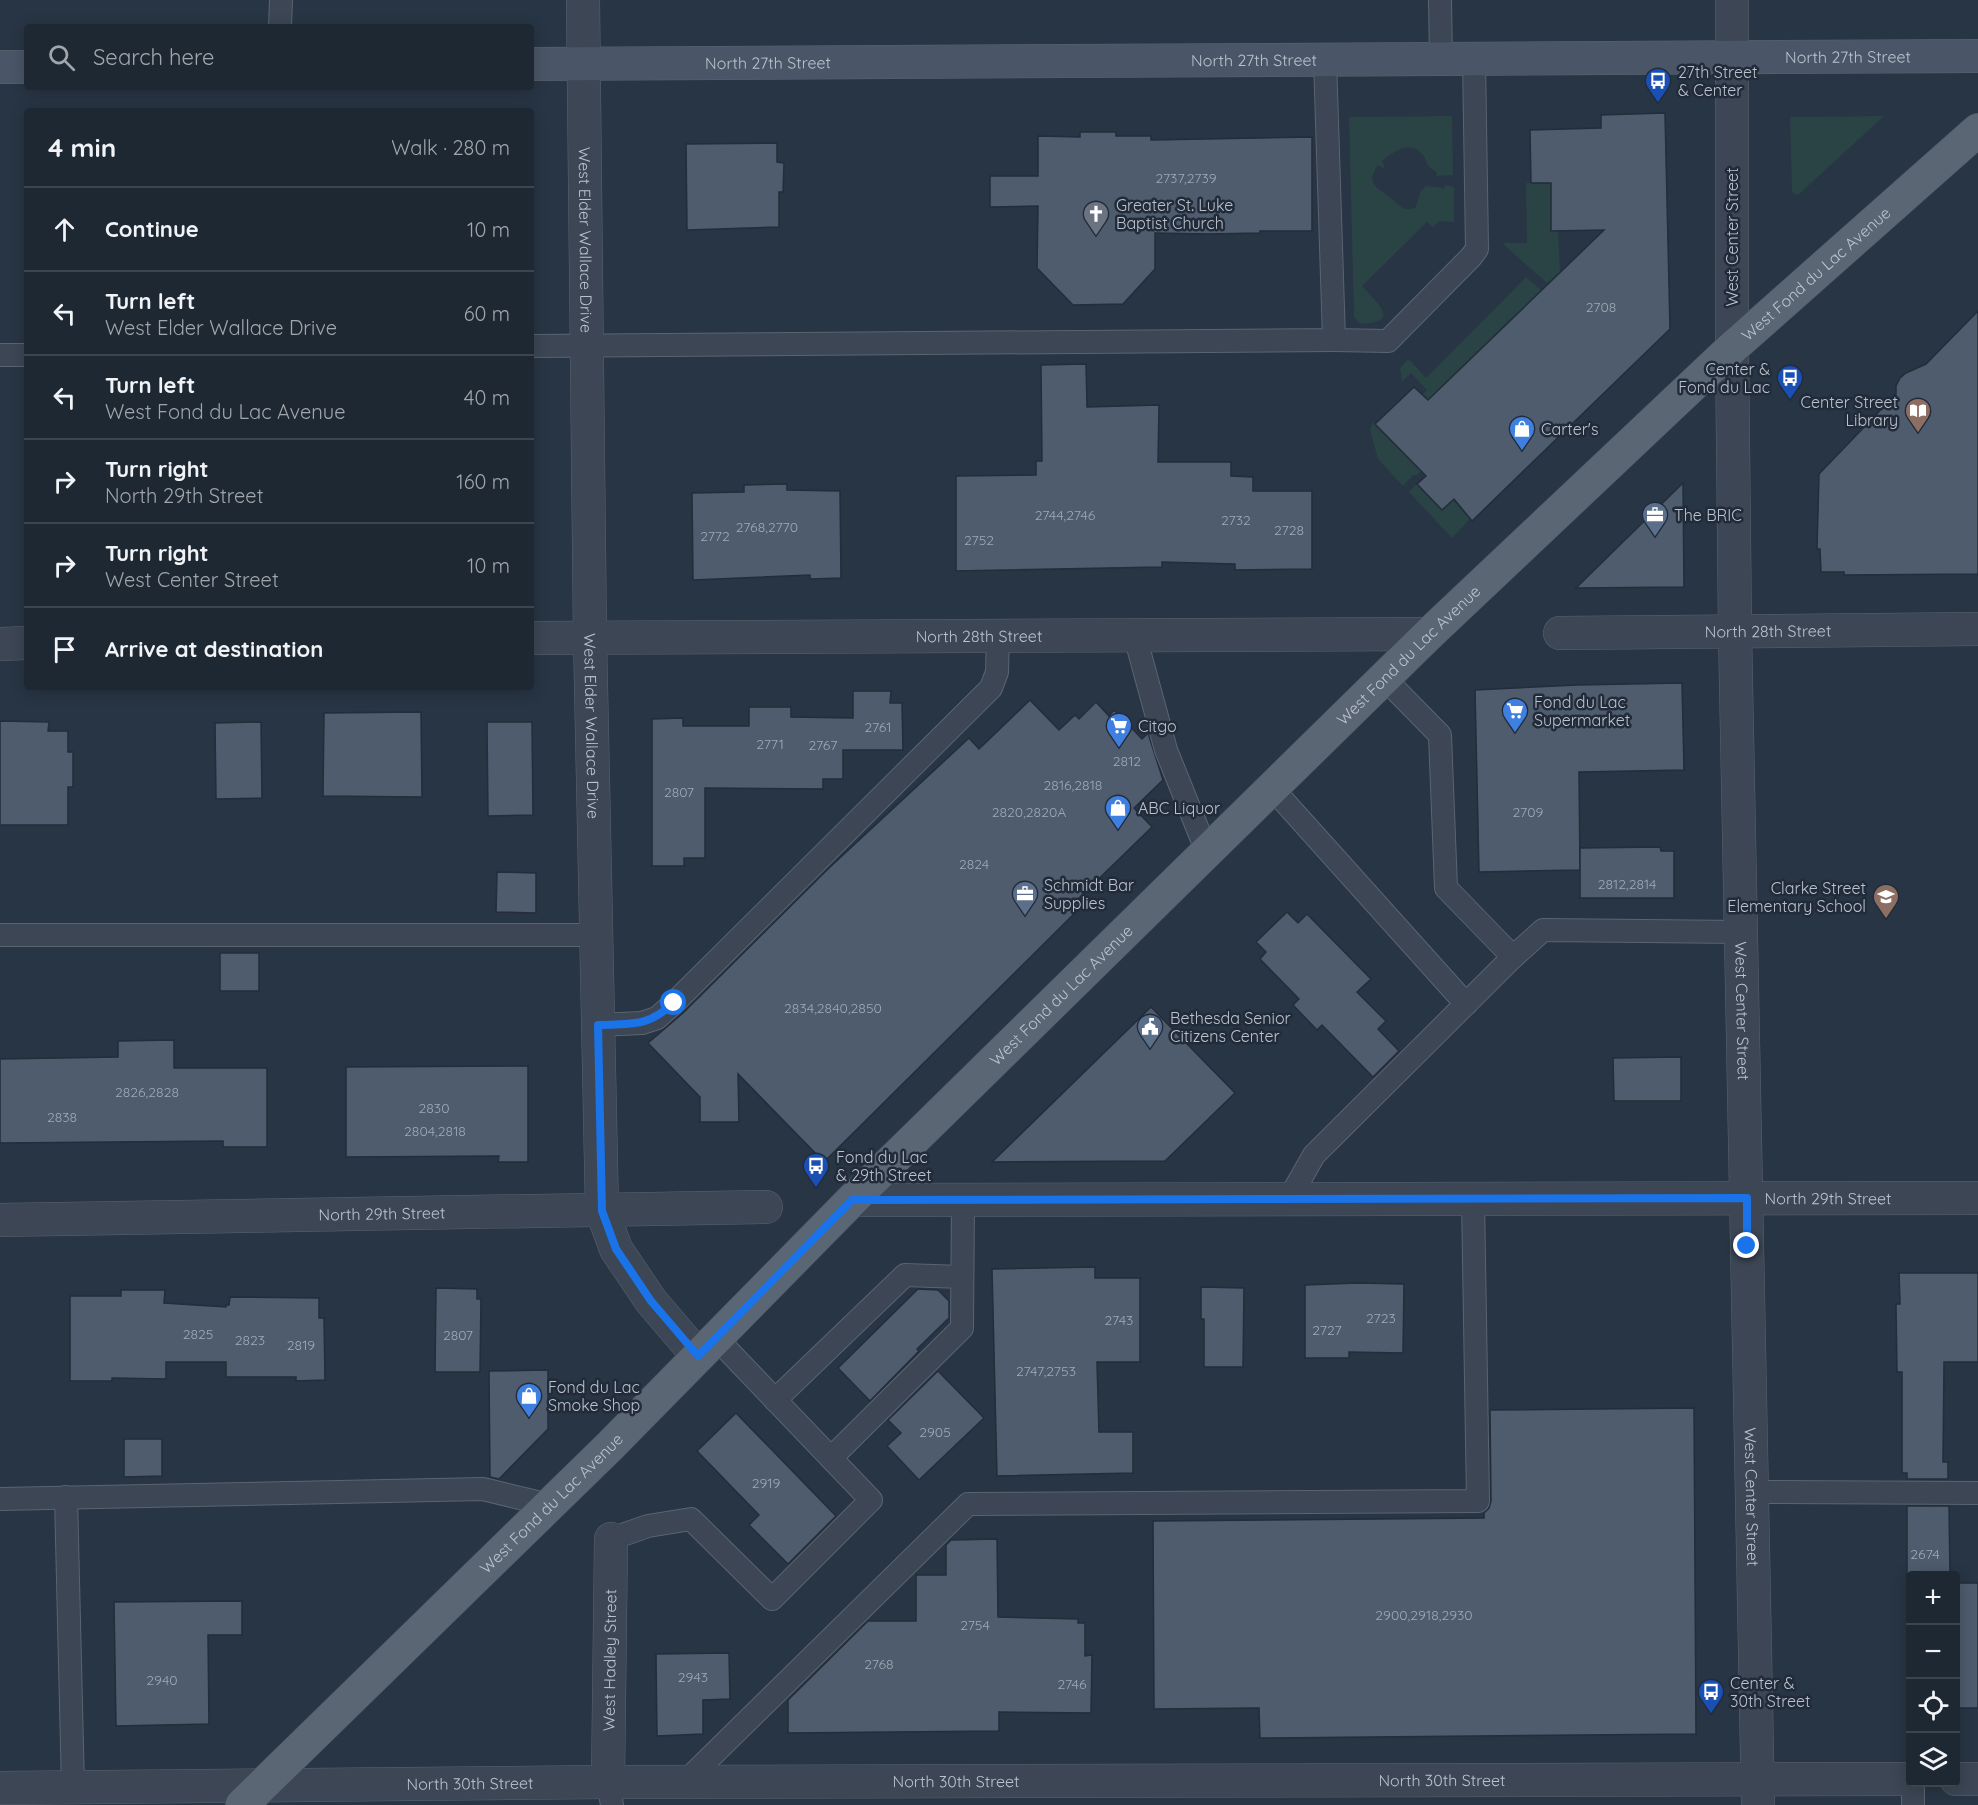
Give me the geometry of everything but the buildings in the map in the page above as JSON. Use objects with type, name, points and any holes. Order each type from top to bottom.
[{"type":"main road","name":"North 27th Street","points":[[534,64],[1978,56]]},
{"type":"main road","points":[[0,67],[24,67]]},
{"type":"main road","name":"West Fond du Lac Avenue","points":[[251,1796],[549,1505],[852,1200],[1429,634],[1732,348],[1978,130]]},
{"type":"street","points":[[583,0],[584,63]]},
{"type":"street","name":"West Center Street","points":[[1732,0],[1735,631],[1758,1792]]},
{"type":"street","name":"West Elder Wallace Drive","points":[[584,63],[590,638],[602,1211],[616,1249],[651,1301],[707,1347]]},
{"type":"street","name":"North 28th Street","points":[[1560,633],[1978,629]]},
{"type":"street","name":"North 28th Street","points":[[534,638],[1429,634]]},
{"type":"street","points":[[0,644],[24,643]]},
{"type":"street","name":"North 29th Street","points":[[852,1200],[1978,1198]]},
{"type":"street","name":"North 29th Street","points":[[0,1220],[766,1207]]},
{"type":"street","name":"West Hadley Street","points":[[610,1793],[611,1539]]},
{"type":"street","points":[[1960,1779],[1978,1779]]},
{"type":"street","name":"North 30th Street","points":[[0,1788],[72,1788],[251,1796],[610,1793],[685,1782],[1758,1792],[1906,1781]]},
{"type":"lane","points":[[280,24],[281,0]]},
{"type":"lane","points":[[1440,0],[1441,59]]},
{"type":"lane","points":[[534,346],[1334,340],[1388,342],[1477,249],[1473,58]]},
{"type":"lane","points":[[1325,59],[1334,340]]},
{"type":"lane","points":[[0,356],[24,355]]},
{"type":"lane","points":[[598,1025],[642,1023],[657,1017],[682,995],[991,688],[997,672],[998,636]]},
{"type":"lane","points":[[1135,636],[1167,750],[1207,852]]},
{"type":"lane","points":[[1384,678],[1440,735],[1446,888],[1513,957]]},
{"type":"lane","points":[[1272,788],[1466,1004]]},
{"type":"lane","points":[[1288,1199],[1314,1155],[1543,930],[1741,932]]},
{"type":"lane","points":[[0,935],[596,935]]},
{"type":"lane","points":[[685,1782],[968,1504],[1478,1501],[1473,1199]]},
{"type":"lane","points":[[831,1458],[962,1328],[963,1200]]},
{"type":"lane","points":[[775,1400],[905,1275],[962,1277]]},
{"type":"lane","points":[[611,1539],[648,1526],[691,1519],[772,1599],[871,1500],[775,1400],[707,1347]]},
{"type":"lane","points":[[0,1498],[483,1489],[549,1505]]},
{"type":"lane","points":[[1752,1492],[1978,1493]]},
{"type":"lane","points":[[66,1497],[72,1788]]},
{"type":"lane","points":[[1912,1787],[1913,1805]]},
{"type":"green space","points":[[1452,116],[1453,175],[1436,176],[1437,172],[1429,167],[1423,155],[1410,148],[1400,149],[1390,155],[1382,161],[1385,167],[1378,165],[1374,172],[1374,185],[1407,209],[1415,208],[1421,191],[1426,186],[1444,189],[1445,185],[1454,187],[1454,222],[1439,221],[1433,227],[1427,222],[1362,286],[1379,304],[1383,315],[1381,320],[1360,324],[1354,317],[1349,117]]},
{"type":"green space","points":[[1884,116],[1798,195],[1792,192],[1790,117]]},
{"type":"green space","points":[[1526,183],[1558,183],[1551,206],[1551,230],[1558,231],[1560,272],[1547,283],[1504,245],[1505,243],[1527,243]]},
{"type":"green space","points":[[1526,277],[1546,294],[1516,323],[1511,319],[1493,336],[1497,341],[1466,371],[1461,367],[1443,385],[1431,404],[1422,395],[1427,390],[1411,373],[1402,382],[1400,368],[1407,360],[1411,361],[1426,378]]},
{"type":"green space","points":[[1373,422],[1423,469],[1417,475],[1413,475],[1403,486],[1378,459],[1370,430]]},
{"type":"green space","points":[[1417,484],[1442,510],[1453,500],[1470,519],[1452,538],[1409,492]]},
{"type":"place","name":"27th Street & Center","points":[[1658,104]]},
{"type":"place","name":"Greater St. Luke Baptist Church","points":[[1096,237]]},
{"type":"place","name":"Center & Fond du Lac","points":[[1790,401]]},
{"type":"place","name":"Center Street Library","points":[[1918,434]]},
{"type":"place","name":"Carter's","points":[[1522,452]]},
{"type":"place","name":"The BRIC","points":[[1655,538]]},
{"type":"place","name":"Fond du Lac Supermarket","points":[[1515,734]]},
{"type":"place","name":"Citgo","points":[[1119,749]]},
{"type":"place","name":"ABC Liquor","points":[[1118,831]]},
{"type":"place","name":"Schmidt Bar Supplies","points":[[1025,917]]},
{"type":"place","name":"Clarke Street Elementary School","points":[[1886,920]]},
{"type":"place","name":"Bethesda Senior Citizens Center","points":[[1150,1050]]},
{"type":"place","name":"Fond du Lac & 29th Street","points":[[816,1189]]},
{"type":"place","name":"Fond du Lac Smoke Shop","points":[[529,1419]]},
{"type":"place","name":"Center & 30th Street","points":[[1711,1715]]},
{"type":"route","points":[[674,1003],[657,1017],[642,1023],[598,1025],[602,1211],[616,1249],[651,1301],[698,1356],[852,1200],[1747,1198],[1747,1246]]}]
